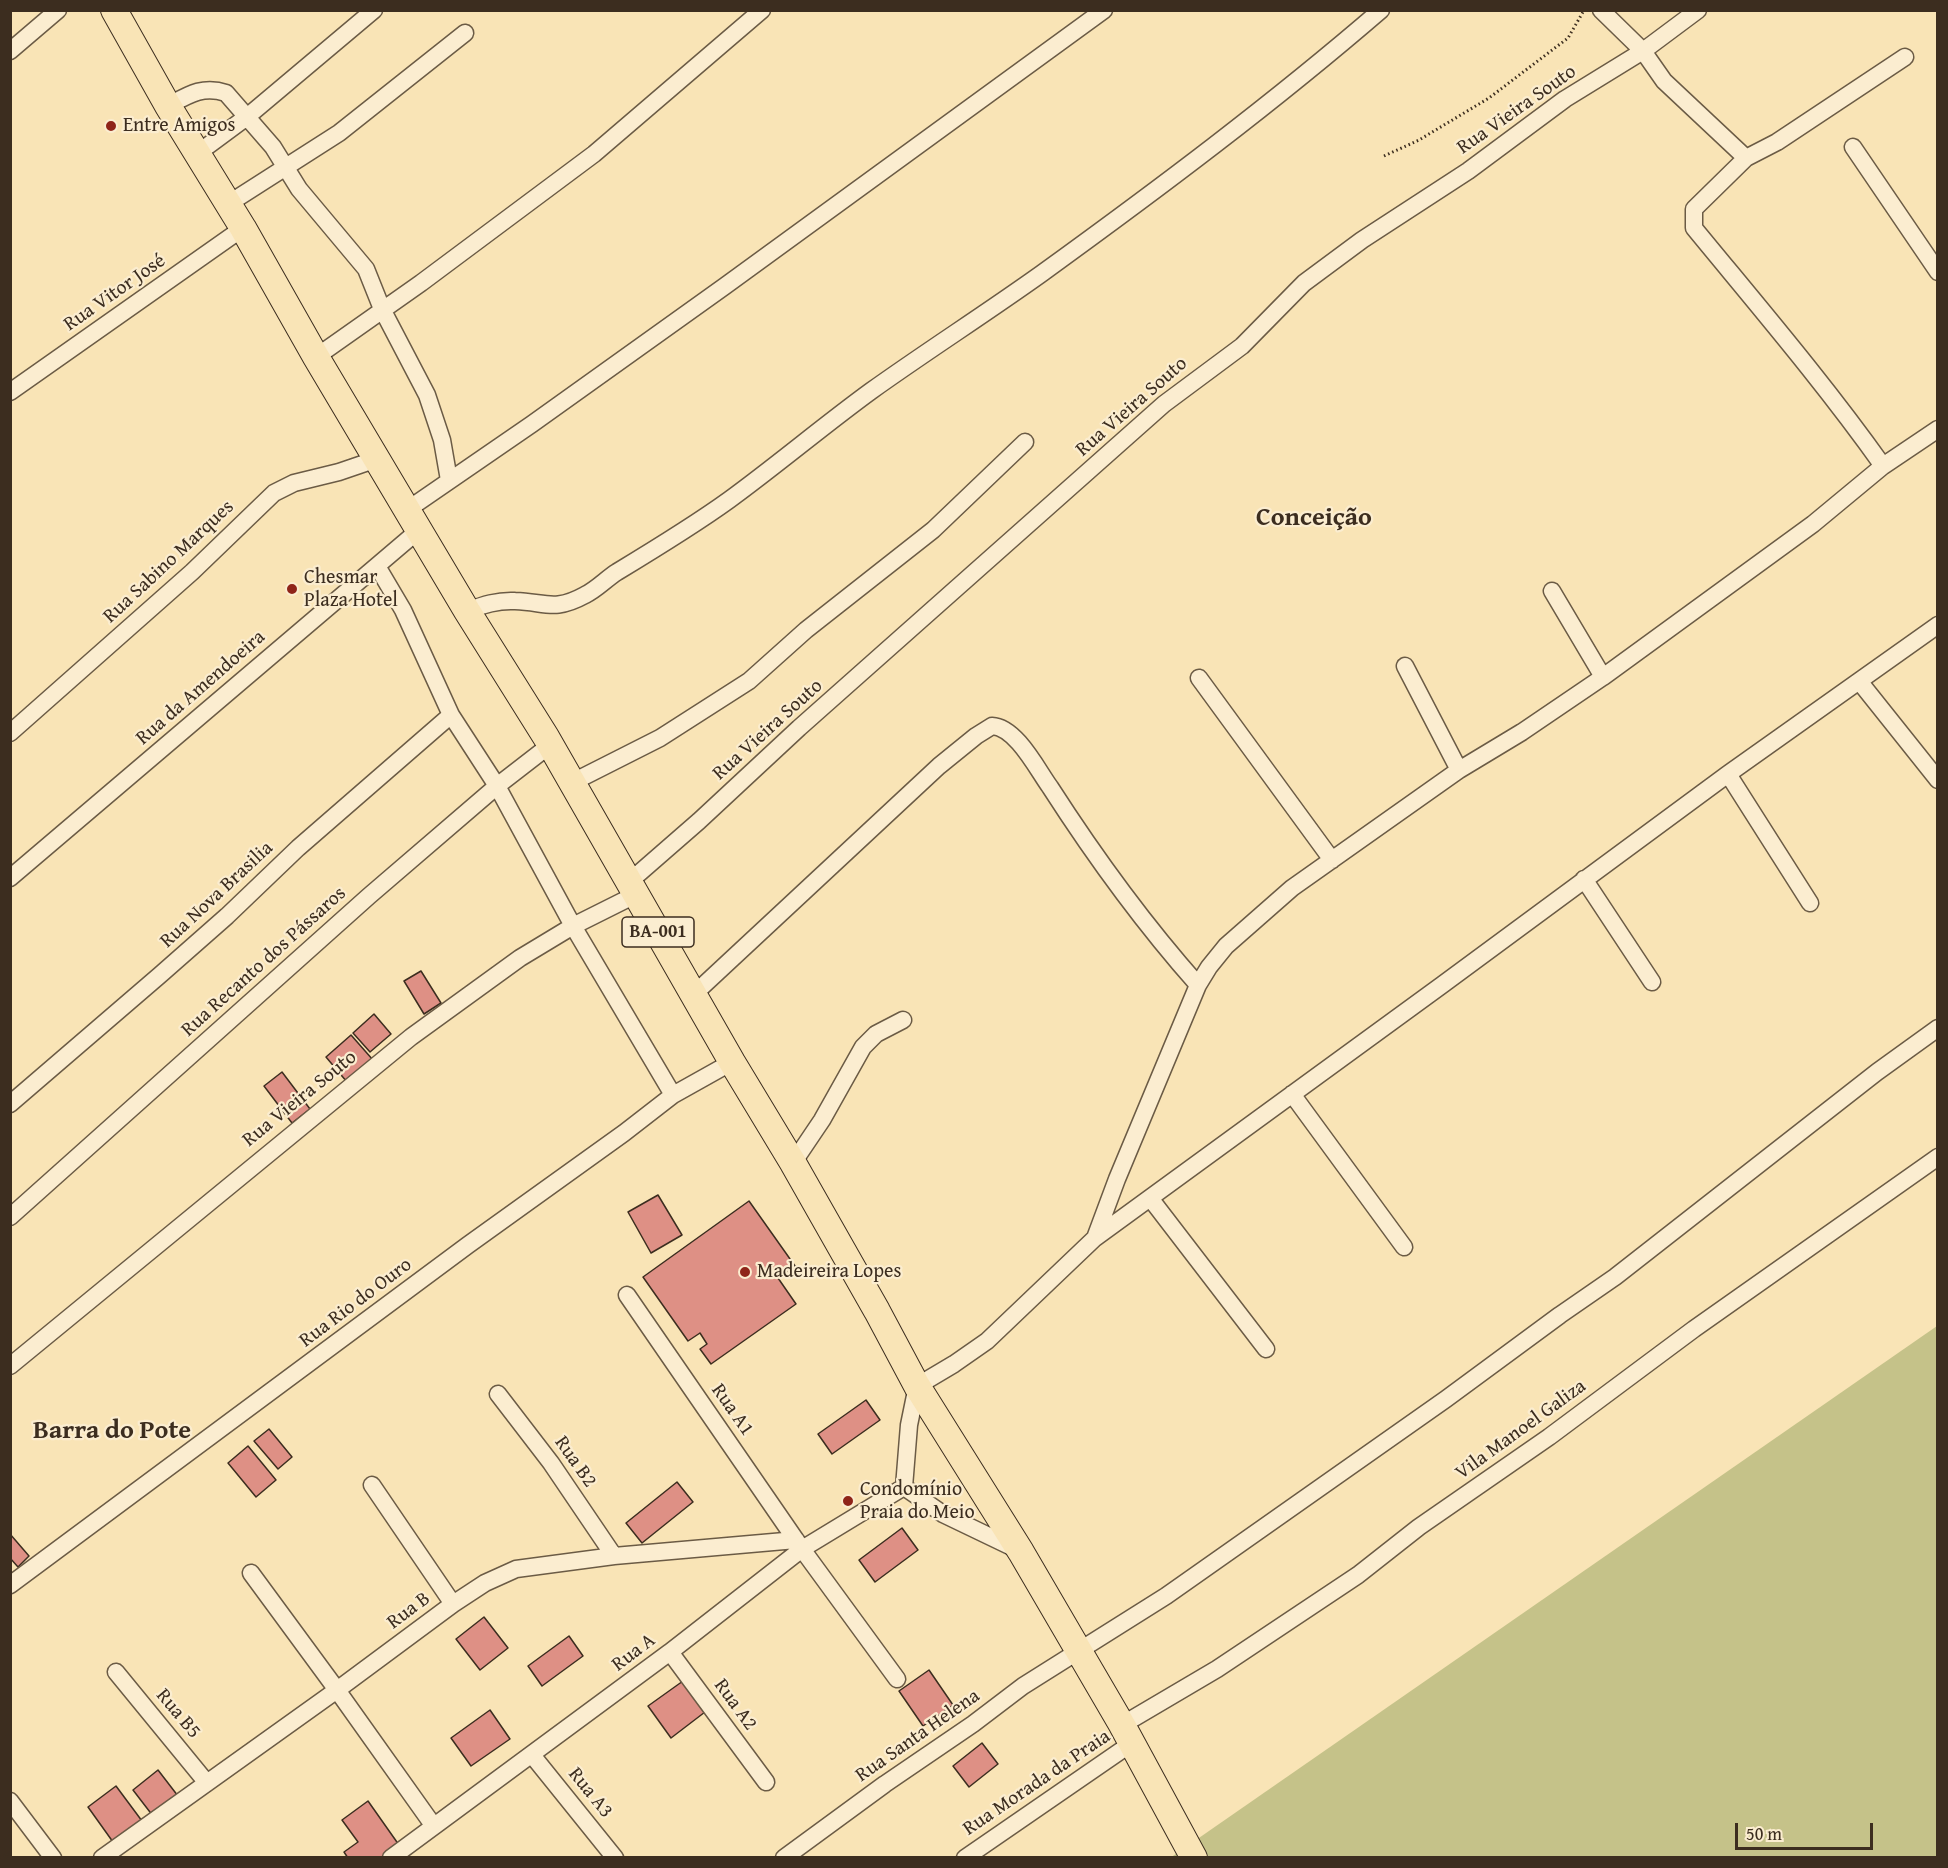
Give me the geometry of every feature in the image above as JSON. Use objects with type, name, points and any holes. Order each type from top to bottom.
[{"type":"main road","name":"BA-001","points":[[114,10],[168,106],[243,228],[316,357],[466,611],[550,745],[693,995],[793,1163],[917,1386],[1021,1552],[1127,1734],[1194,1857]]},
{"type":"street","points":[[10,51],[58,10]]},
{"type":"street","points":[[198,153],[248,116],[374,10]]},
{"type":"street","points":[[316,357],[421,283],[594,154],[762,10]]},
{"type":"street","name":"Rua da Amendoeira","points":[[10,878],[377,566],[413,520],[449,480],[532,424],[744,272],[1104,10]]},
{"type":"street","points":[[466,611],[484,604],[503,601],[548,606],[566,604],[587,594],[615,573],[649,554],[728,501],[824,425],[1039,275],[1206,153],[1329,55],[1381,10]]},
{"type":"street","points":[[1601,10],[1643,51],[1664,81],[1746,158]]},
{"type":"street","name":"Rua Vieira Souto","points":[[10,1366],[403,1043],[520,958],[633,888],[699,821],[799,728],[1156,411],[1242,346],[1304,283],[1362,240],[1468,171],[1565,99],[1643,51],[1698,10]]},
{"type":"street","points":[[228,204],[339,133],[465,33]]},
{"type":"street","points":[[1883,466],[1813,374],[1694,228],[1694,209],[1746,158],[1777,142],[1905,57]]},
{"type":"street","points":[[168,106],[197,91],[217,90],[226,93],[273,147],[299,189],[366,269],[382,309],[427,395],[442,440],[449,480]]},
{"type":"street","points":[[1853,147],[1938,272]]},
{"type":"street","name":"Rua Vitor José","points":[[10,392],[243,228]]},
{"type":"street","points":[[1095,1238],[1198,985],[1226,946],[1292,888],[1459,770],[1522,732],[1603,677],[1813,524],[1883,466],[1938,429]]},
{"type":"street","points":[[571,783],[660,738],[749,681],[806,630],[925,536],[1025,442]]},
{"type":"street","name":"Rua Sabino Marques","points":[[10,733],[192,572],[274,493],[294,483],[339,472],[377,459]]},
{"type":"street","points":[[377,566],[403,610],[451,715],[497,786],[573,926],[673,1095]]},
{"type":"street","points":[[1552,591],[1603,677]]},
{"type":"street","points":[[1021,1552],[943,1514],[904,1487],[906,1444],[917,1386],[987,1341],[1095,1238],[1442,986],[1728,774],[1938,625]]},
{"type":"street","points":[[1405,666],[1459,770]]},
{"type":"street","points":[[1199,678],[1332,860]]},
{"type":"street","points":[[1859,681],[1938,780]]},
{"type":"street","name":"Rua Nova Brasilia","points":[[10,1104],[227,916],[322,826],[451,715]]},
{"type":"street","points":[[693,995],[939,766],[992,726],[1003,727],[1007,730],[1028,754],[1107,873],[1171,955],[1198,985]]},
{"type":"street","name":"Rua Recanto dos Pássaros","points":[[10,1217],[369,897],[497,786],[550,745]]},
{"type":"street","points":[[1728,774],[1809,903]]},
{"type":"street","points":[[1584,879],[1652,982]]},
{"type":"street","points":[[793,1163],[822,1120],[863,1047],[876,1034],[903,1020]]},
{"type":"street","name":"Rua Santa Helena","points":[[784,1857],[973,1724],[1023,1686],[1166,1596],[1446,1400],[1615,1277],[1877,1072],[1938,1028]]},
{"type":"street","name":"Rua Rio do Ouro","points":[[10,1585],[673,1095],[732,1062]]},
{"type":"street","points":[[1292,1094],[1404,1247]]},
{"type":"street","name":"Vila Manoel Galiza","points":[[1127,1734],[1226,1663],[1358,1575],[1419,1527],[1550,1437],[1703,1323],[1938,1157]]},
{"type":"street","points":[[1150,1198],[1266,1348]]},
{"type":"street","name":"Rua A1","points":[[627,1295],[799,1544],[897,1679]]},
{"type":"street","name":"Rua B2","points":[[498,1394],[551,1463],[614,1556]]},
{"type":"street","points":[[372,1485],[453,1604]]},
{"type":"street","name":"Rua A","points":[[395,1856],[434,1824],[532,1755],[670,1652],[799,1544],[904,1487]]},
{"type":"street","name":"Rua B","points":[[102,1857],[337,1690],[453,1604],[485,1583],[516,1569],[614,1556],[799,1544]]},
{"type":"street","points":[[251,1573],[434,1824]]},
{"type":"street","name":"Rua A2","points":[[670,1652],[766,1782]]},
{"type":"street","name":"Rua B5","points":[[116,1672],[207,1782]]},
{"type":"street","name":"Rua Morada da Praia","points":[[965,1857],[1127,1734]]},
{"type":"street","name":"Rua A3","points":[[532,1755],[615,1857]]},
{"type":"street","points":[[10,1801],[53,1857]]},
{"type":"path","points":[[1384,156],[1419,140],[1489,98],[1568,38],[1584,10]]},
{"type":"shaded area","points":[[1937,1326],[1937,1857],[1170,1858]]},
{"type":"building","points":[[421,971],[441,1003],[424,1014],[404,981]]},
{"type":"building","points":[[374,1014],[391,1034],[370,1052],[353,1033]]},
{"type":"building","points":[[351,1035],[373,1060],[347,1082],[326,1057]]},
{"type":"building","points":[[282,1072],[310,1109],[292,1123],[264,1086]]},
{"type":"building","points":[[658,1195],[682,1235],[651,1253],[628,1212]]},
{"type":"building","points":[[749,1201],[795,1266],[778,1278],[796,1304],[711,1364],[700,1349],[707,1344],[700,1333],[688,1341],[643,1277]]},
{"type":"building","points":[[866,1400],[880,1420],[832,1454],[818,1434]]},
{"type":"building","points":[[269,1429],[292,1457],[278,1469],[254,1441]]},
{"type":"building","points":[[248,1446],[276,1480],[256,1497],[228,1463]]},
{"type":"building","points":[[677,1482],[693,1502],[642,1543],[626,1523]]},
{"type":"building","points":[[902,1528],[918,1550],[875,1582],[859,1560]]},
{"type":"building","points":[[10,1534],[29,1556],[18,1567],[10,1558]]},
{"type":"building","points":[[484,1617],[508,1648],[480,1670],[456,1639]]},
{"type":"building","points":[[569,1636],[583,1656],[542,1686],[528,1666]]},
{"type":"building","points":[[929,1670],[953,1705],[923,1726],[899,1691]]},
{"type":"building","points":[[683,1681],[705,1712],[671,1738],[648,1706]]},
{"type":"building","points":[[490,1710],[510,1739],[471,1766],[451,1738]]},
{"type":"building","points":[[982,1743],[998,1764],[969,1787],[953,1766]]},
{"type":"building","points":[[158,1770],[178,1796],[153,1816],[133,1790]]},
{"type":"building","points":[[116,1786],[142,1821],[113,1842],[88,1807]]},
{"type":"building","points":[[368,1801],[399,1845],[381,1858],[348,1858],[344,1852],[358,1842],[342,1820]]},
{"type":"place","name":"Entre Amigos","points":[[111,126]]},
{"type":"place","name":"Chesmar Plaza Hotel","points":[[292,589]]},
{"type":"place","name":"Madeireira Lopes","points":[[745,1272]]},
{"type":"place","name":"Condomínio Praia do Meio","points":[[848,1501]]},
{"type":"district","name":"Conceição","points":[[1314,518]]},
{"type":"district","name":"Barra do Pote","points":[[112,1431]]}]
